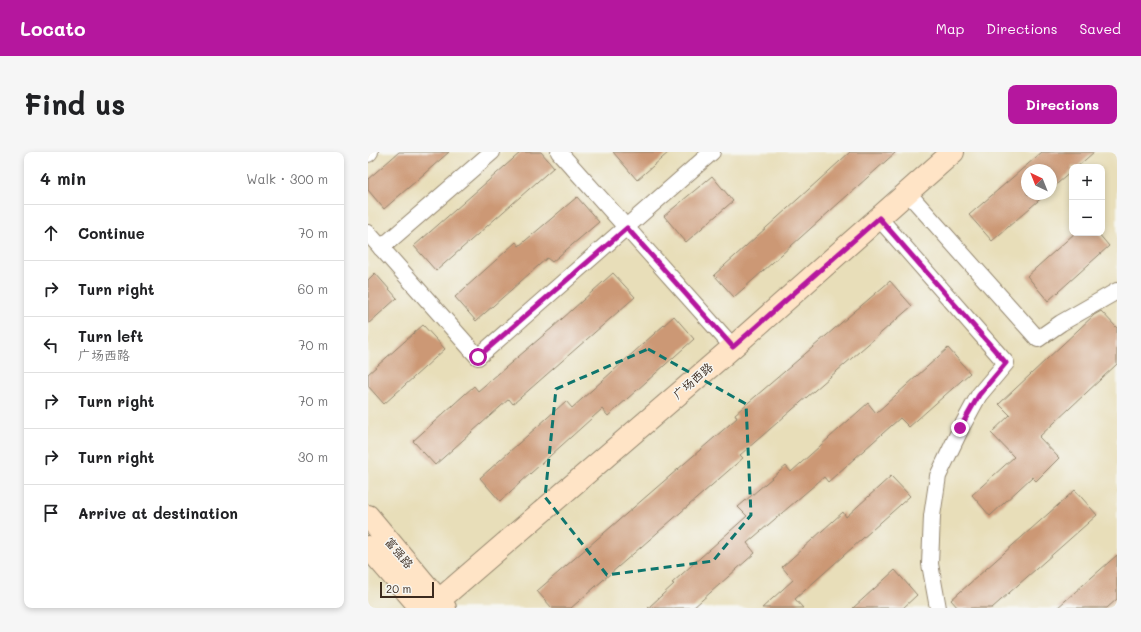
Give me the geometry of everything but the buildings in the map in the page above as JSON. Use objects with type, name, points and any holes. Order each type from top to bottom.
[{"type":"main road","name":"广场西路","points":[[434,606],[733,347],[953,152]]},
{"type":"main road","name":"富强路","points":[[368,516],[434,606]]},
{"type":"main road","name":"富强路","points":[[368,547],[434,606]]},
{"type":"street","points":[[381,248],[492,152]]},
{"type":"street","points":[[559,152],[733,347]]},
{"type":"street","points":[[368,233],[478,357],[712,152]]},
{"type":"street","points":[[907,192],[1038,338],[1117,291]]},
{"type":"street","points":[[879,218],[1006,363],[979,395],[960,428],[938,476],[932,516],[930,564],[938,608]]},
{"type":"highlighted area","points":[[648,349],[746,404],[751,515],[713,561],[607,575],[545,497],[556,389]]},
{"type":"route","points":[[478,357],[627,228],[733,347],[879,218],[1006,363],[979,395],[960,428]]}]
